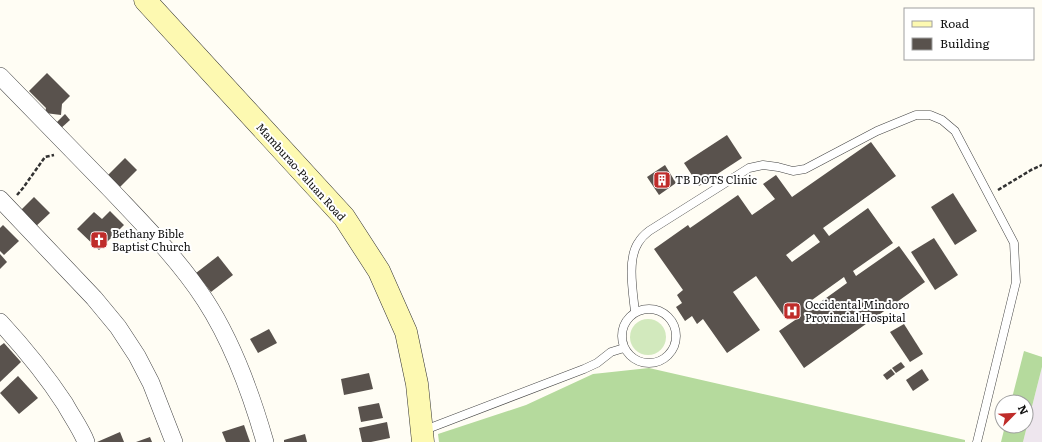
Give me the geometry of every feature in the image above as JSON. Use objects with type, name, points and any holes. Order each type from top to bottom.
[{"type":"main road","name":"Mamburao-Paluan Road","points":[[145,0],[344,217],[375,265],[406,332],[417,384],[422,437]]},
{"type":"street","points":[[0,76],[157,238],[187,275],[205,300],[223,331],[241,370],[258,417],[265,442]]},
{"type":"street","points":[[3,202],[94,298],[118,327],[137,356],[151,383],[174,442]]},
{"type":"street","points":[[0,322],[25,349],[57,392],[83,434],[86,442]]},
{"type":"lane","points":[[635,312],[632,276],[633,258],[638,243],[649,231],[749,168],[763,165],[793,171],[805,169],[877,131],[916,115],[930,115],[942,120],[955,131],[1014,243],[1016,282],[977,442]]},
{"type":"lane","points":[[644,308],[654,308],[664,312],[671,319],[676,328],[674,348],[668,356],[659,362],[639,362],[631,357],[624,348],[621,338],[622,327],[627,318],[644,308]]},
{"type":"lane","points":[[422,437],[597,363],[611,352],[624,348]]},
{"type":"path","points":[[3,202],[23,188],[45,157],[72,150]]},
{"type":"path","points":[[989,196],[1031,170],[1042,165]]},
{"type":"shaded area","points":[[1042,367],[1042,442],[1023,442],[1025,434],[1034,434],[1034,399]]},
{"type":"green space","points":[[648,319],[658,322],[663,327],[666,337],[663,347],[658,352],[648,355],[638,352],[633,347],[630,337],[633,327],[638,322]]},
{"type":"green space","points":[[1024,351],[1042,357],[1042,367],[1034,399],[1034,394],[1013,394]]},
{"type":"green space","points":[[649,368],[965,440],[965,442],[439,442],[438,434],[526,405],[593,374]]},
{"type":"green space","points":[[1003,434],[1025,434],[1023,442],[1001,442]]},
{"type":"building","points":[[47,73],[70,96],[62,104],[61,115],[45,113],[46,108],[29,91]]},
{"type":"building","points":[[65,114],[70,120],[59,130],[54,125]]},
{"type":"building","points":[[727,135],[742,158],[699,186],[684,163]]},
{"type":"building","points":[[871,142],[896,176],[823,228],[829,236],[868,208],[893,243],[853,271],[856,276],[899,246],[925,282],[804,368],[779,331],[801,316],[797,311],[786,319],[756,276],[733,292],[760,330],[727,353],[703,319],[697,324],[692,316],[685,321],[676,307],[682,303],[677,295],[683,290],[654,249],[688,225],[690,228],[738,195],[752,215],[775,199],[763,184],[776,175],[792,197]],"holes":[[[814,234],[820,242],[792,262],[786,255]],[[844,277],[847,283],[808,311],[805,305]]]},
{"type":"building","points":[[125,158],[137,170],[119,188],[107,176]]},
{"type":"building","name":"TB DOTS Clinic","points":[[665,165],[676,183],[659,195],[647,177]]},
{"type":"building","points":[[953,193],[977,231],[955,245],[931,207]]},
{"type":"building","points":[[34,197],[50,213],[33,229],[18,213]]},
{"type":"building","name":"Bethany Bible Baptist Church","points":[[110,211],[124,225],[99,250],[77,229],[94,212],[102,219]]},
{"type":"building","points":[[3,225],[19,241],[4,255],[0,251],[0,228]]},
{"type":"building","points":[[934,238],[958,275],[935,290],[911,252]]},
{"type":"building","points":[[0,254],[7,262],[0,269]]},
{"type":"building","points":[[218,256],[233,275],[211,292],[196,273]]},
{"type":"building","points":[[904,324],[923,354],[910,362],[890,332]]},
{"type":"building","points":[[269,329],[277,343],[258,353],[250,339]]},
{"type":"building","points":[[4,343],[21,362],[0,382],[0,346]]},
{"type":"building","points":[[901,362],[905,367],[896,373],[892,368]]},
{"type":"building","points":[[891,369],[895,374],[887,380],[883,375]]},
{"type":"building","points":[[922,369],[929,380],[913,391],[906,380]]},
{"type":"building","points":[[369,373],[373,389],[344,395],[341,379]]},
{"type":"building","points":[[18,376],[38,398],[19,414],[0,393]]},
{"type":"building","points":[[379,403],[383,418],[361,422],[358,407]]},
{"type":"building","points":[[387,422],[390,438],[371,442],[362,442],[359,428]]},
{"type":"building","points":[[244,425],[250,442],[226,442],[222,432]]},
{"type":"building","points":[[120,432],[124,442],[97,442]]},
{"type":"building","points":[[305,434],[307,442],[284,442],[284,440]]},
{"type":"building","points":[[150,437],[152,442],[136,442]]},
{"type":"place","name":"TB DOTS Clinic","points":[[662,180]]},
{"type":"place","name":"Bethany Bible Baptist Church","points":[[99,240]]},
{"type":"place","name":"Occidental Mindoro Provincial Hospital","points":[[792,311]]}]
